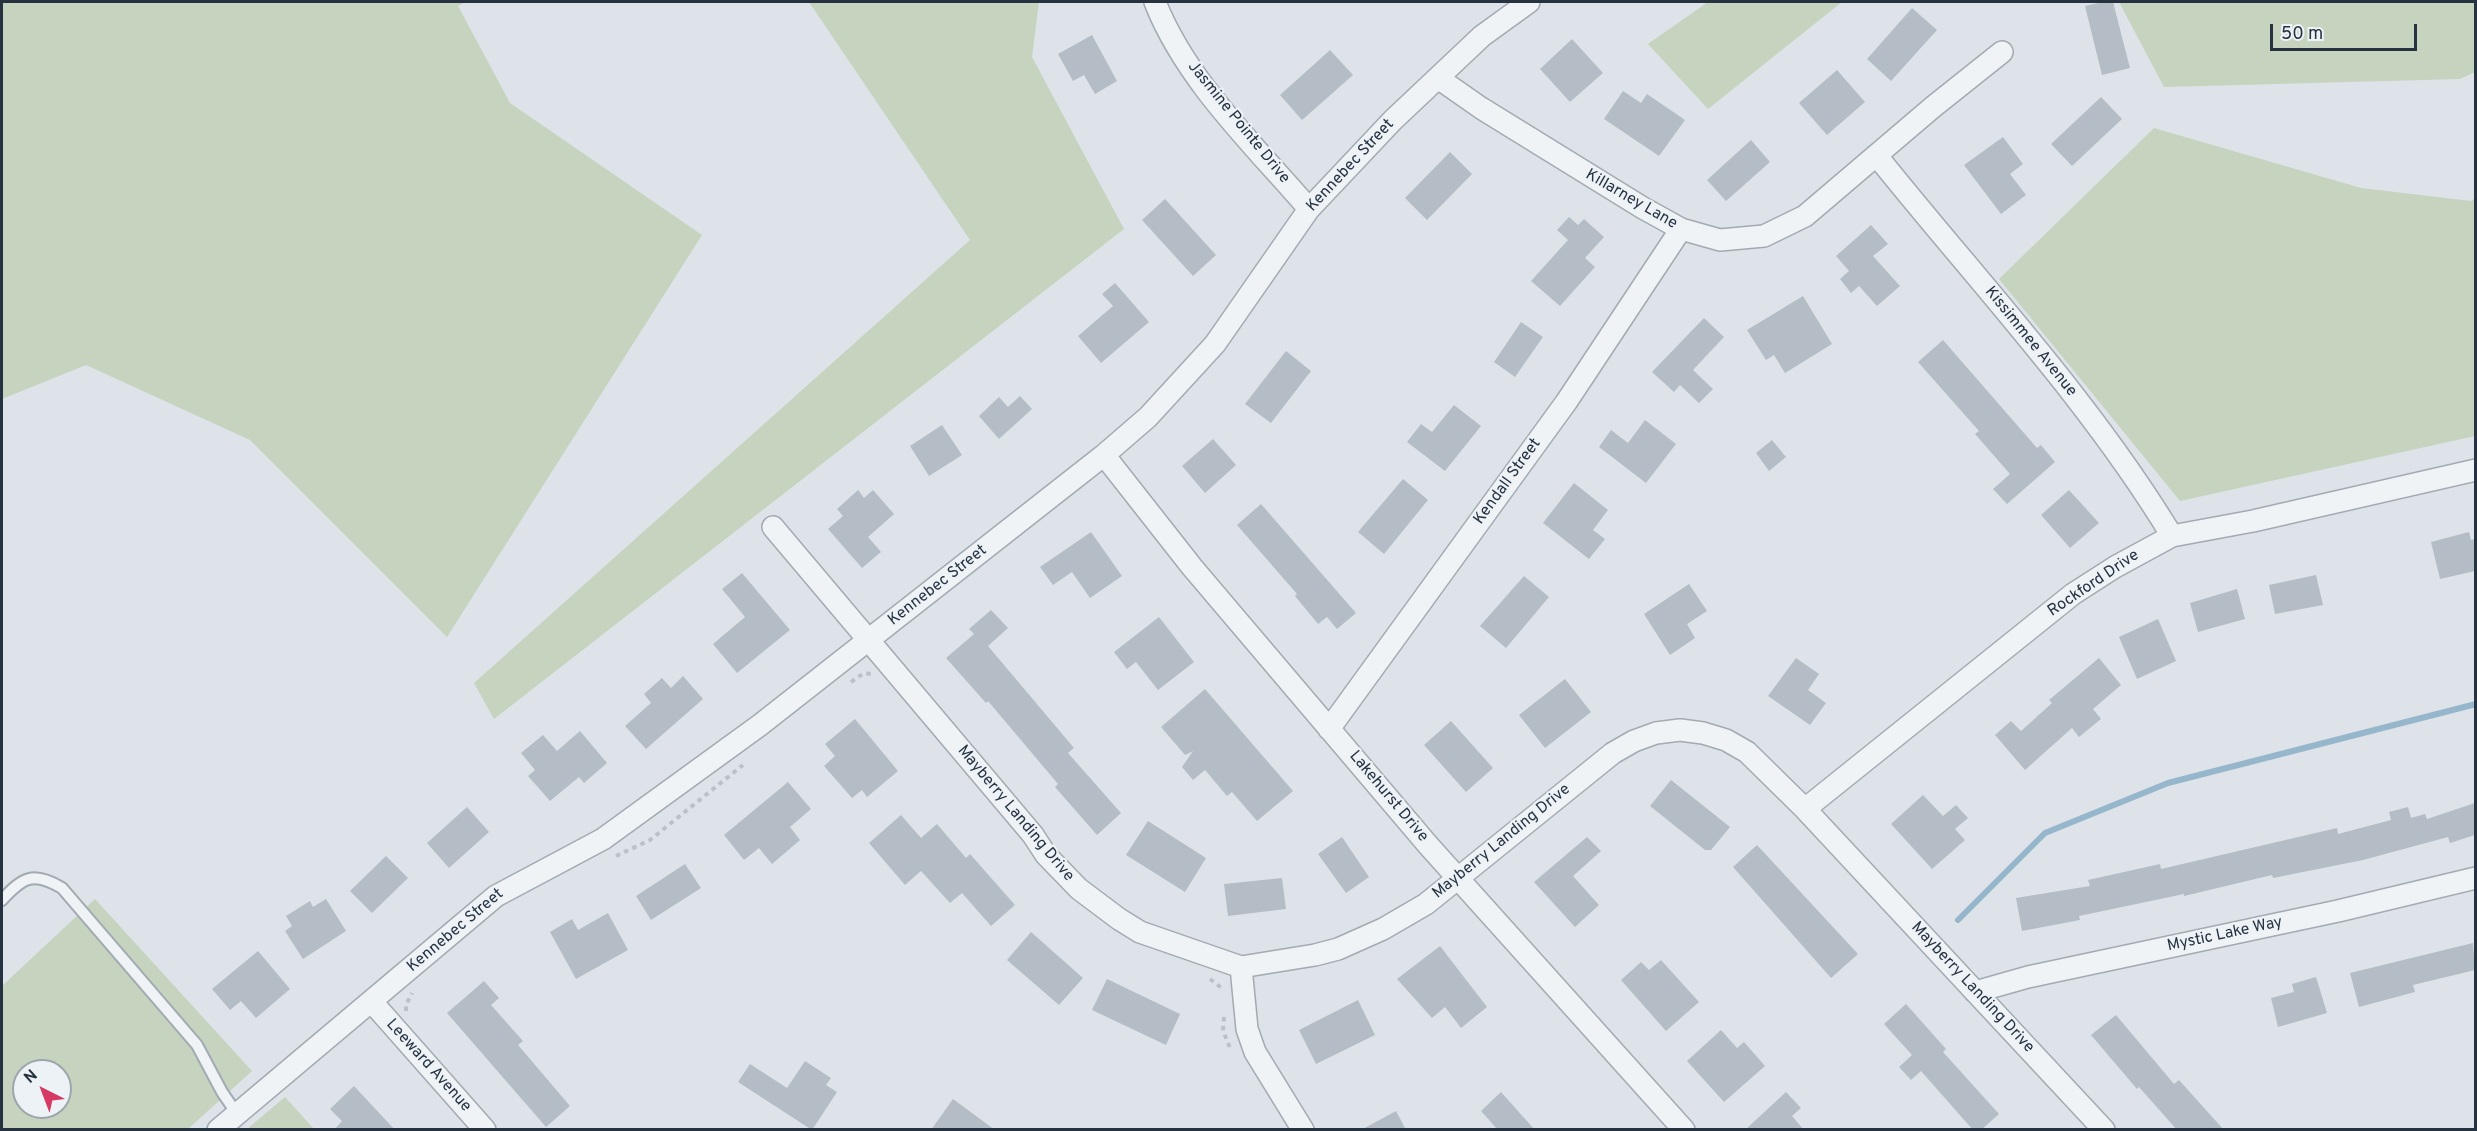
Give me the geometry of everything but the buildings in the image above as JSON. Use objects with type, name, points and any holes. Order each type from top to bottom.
[{"type":"street","name":"Jasmine Pointe Drive","points":[[1155,2],[1175,43],[1202,84],[1309,209]]},
{"type":"street","name":"Kennebec Street","points":[[218,1130],[496,896],[603,839],[760,725],[1104,455],[1148,417],[1215,344],[1309,209],[1393,120],[1482,36],[1529,2]]},
{"type":"street","name":"Killarney Lane","points":[[1438,78],[1481,108],[1681,229],[1720,240],[1764,236],[1805,216],[1933,107],[2002,52]]},
{"type":"street","name":"Kissimmee Avenue","points":[[1877,156],[2041,354],[2128,468],[2172,536]]},
{"type":"street","name":"Kendall Street","points":[[1329,729],[1567,401],[1681,229]]},
{"type":"street","name":"Lakehurst Drive","points":[[1104,455],[1155,523],[1329,729],[1459,879],[1684,1130]]},
{"type":"street","name":"Rockford Drive","points":[[1805,809],[2073,594],[2115,567],[2172,536],[2253,521],[2475,470]]},
{"type":"street","name":"Mayberry Landing Drive","points":[[773,527],[1033,835],[1046,855],[1079,889],[1140,932],[1240,967],[1338,949],[1383,929],[1426,904],[1613,753],[1656,733],[1680,730],[1726,740],[1747,752],[1805,809],[2104,1130]]},
{"type":"street","name":"Mystic Lake Way","points":[[1975,992],[2028,976],[2338,911],[2475,878]]},
{"type":"street","points":[[1240,967],[1247,1029],[1256,1052],[1303,1130]]},
{"type":"street","name":"Leeward Avenue","points":[[372,1002],[485,1130]]},
{"type":"lane","points":[[2,900],[25,879],[43,879],[62,888],[197,1045],[222,1092],[237,1114]]},
{"type":"path","points":[[847,684],[864,673],[870,673],[876,678]]},
{"type":"path","points":[[610,858],[650,840],[750,759]]},
{"type":"path","points":[[1204,975],[1223,987],[1224,993]]},
{"type":"path","points":[[407,1021],[406,1005],[412,994],[420,987]]},
{"type":"path","points":[[1224,1009],[1223,1030],[1234,1056]]},
{"type":"green space","points":[[2,2],[465,2],[458,6],[510,103],[702,235],[447,637],[250,440],[86,365],[2,399]]},
{"type":"green space","points":[[809,2],[1039,2],[1032,57],[1124,229],[494,719],[474,683],[970,240]]},
{"type":"green space","points":[[1708,2],[1842,2],[1708,109],[1648,44]]},
{"type":"green space","points":[[2119,2],[2475,2],[2475,72],[2460,79],[2164,87]]},
{"type":"green space","points":[[2154,128],[2361,188],[2471,201],[2475,198],[2475,436],[2180,501],[1999,279]]},
{"type":"green space","points":[[95,899],[252,1071],[188,1129],[2,1130],[2,986]]},
{"type":"green space","points":[[285,1097],[314,1129],[247,1129]]},
{"type":"waterway","points":[[1958,920],[2045,833],[2168,783],[2476,704]]}]
